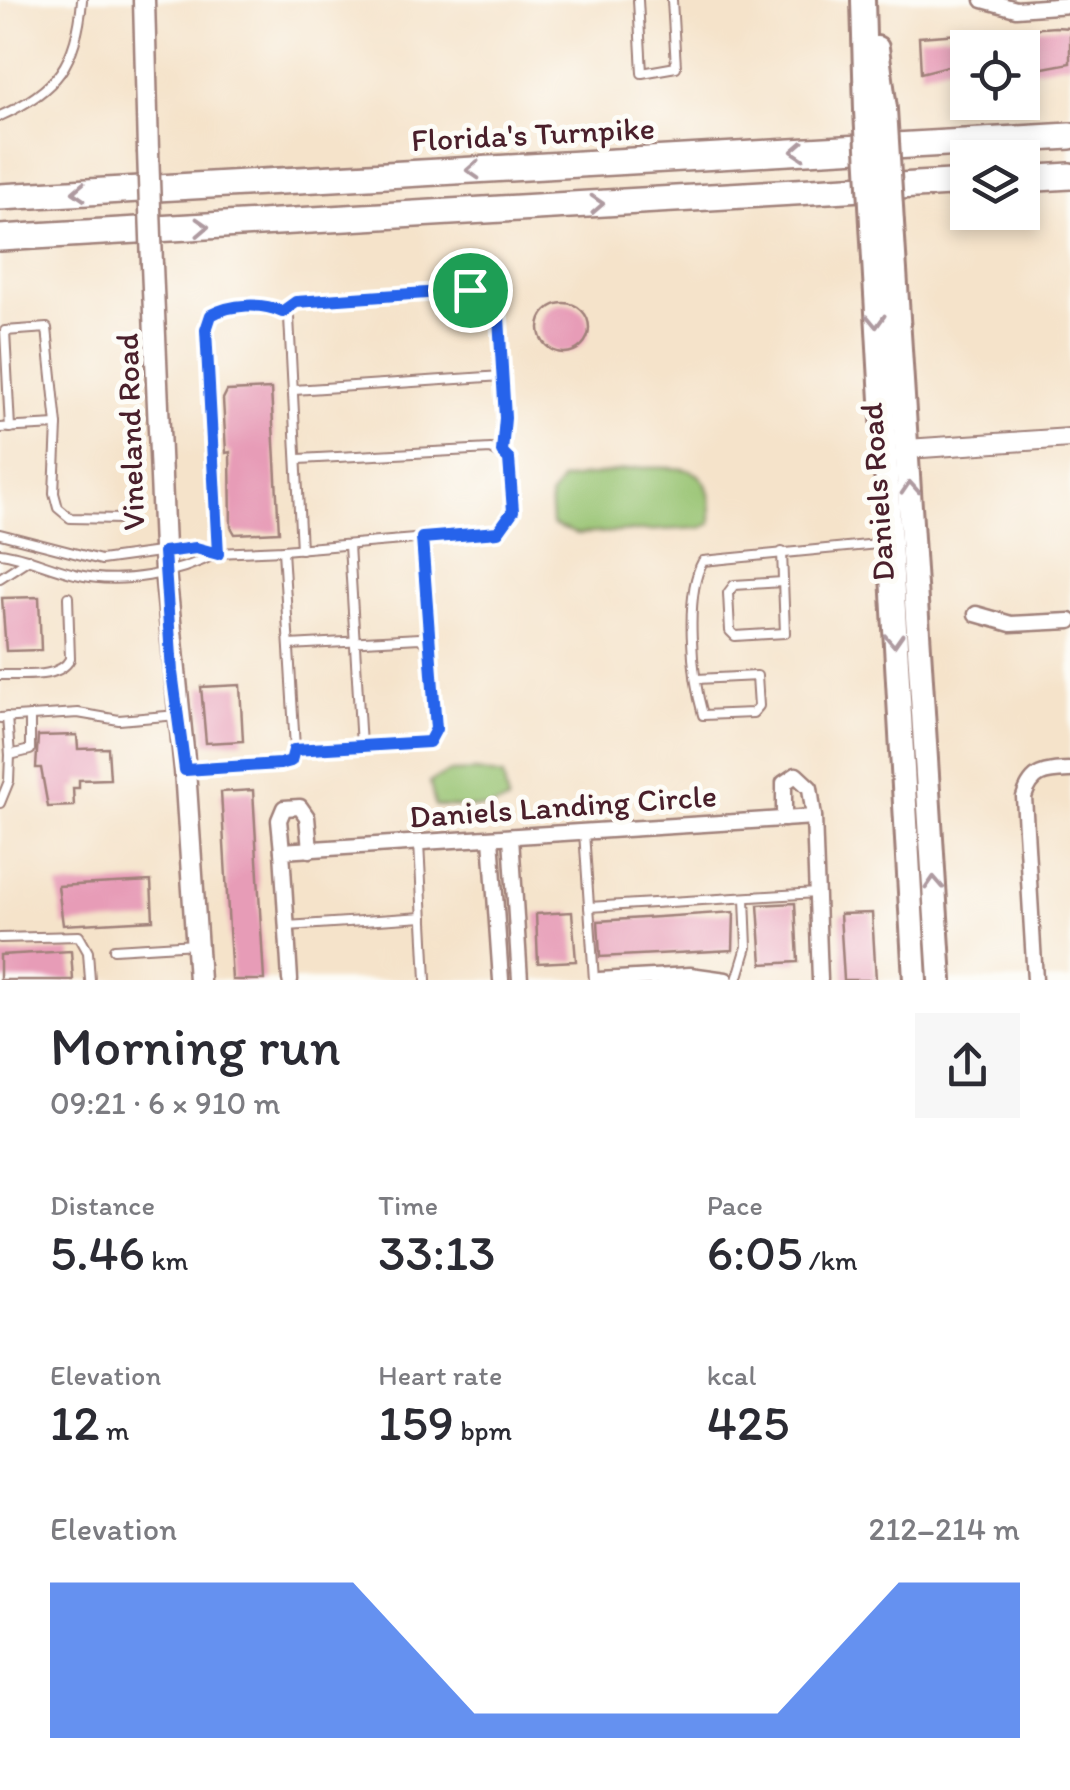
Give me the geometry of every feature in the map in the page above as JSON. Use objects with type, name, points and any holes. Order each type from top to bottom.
[{"type":"highway","name":"Florida's Turnpike","points":[[0,197],[1070,136]]},
{"type":"highway","points":[[1040,178],[1070,176]]},
{"type":"highway","points":[[0,238],[950,183]]},
{"type":"main road","name":"Vineland Road","points":[[144,0],[164,562],[185,770],[199,980]]},
{"type":"main road","name":"Daniels Road","points":[[866,0],[882,223],[907,449],[940,980]]},
{"type":"main road","name":"Daniels Road","points":[[882,223],[880,413],[915,980]]},
{"type":"main road","points":[[880,413],[896,444],[907,449]]},
{"type":"main road","points":[[888,543],[900,550],[915,577]]},
{"type":"street","points":[[983,0],[1016,9],[1070,5]]},
{"type":"street","points":[[907,449],[1070,438]]},
{"type":"street","points":[[976,614],[1011,624],[1070,621]]},
{"type":"street","points":[[1035,980],[1024,797],[1028,782],[1041,771],[1070,770]]},
{"type":"street","points":[[784,819],[784,783],[796,774],[810,788],[814,817],[820,980]]},
{"type":"street","points":[[290,980],[280,814],[284,808],[300,806],[307,817],[310,850]]},
{"type":"street","name":"Daniels Landing Circle","points":[[282,852],[814,817]]},
{"type":"street","points":[[512,837],[520,980]]},
{"type":"street","points":[[491,838],[501,980]]},
{"type":"street","points":[[596,980],[690,975],[726,980]]},
{"type":"lane","points":[[0,116],[31,102],[60,79],[80,30],[82,0]]},
{"type":"lane","points":[[638,0],[642,73],[676,67],[672,0]]},
{"type":"lane","points":[[0,553],[69,573],[110,578],[196,548],[218,554],[301,549],[498,532],[508,524],[513,511],[509,459],[502,452],[498,301],[486,292],[296,302],[282,312]]},
{"type":"lane","points":[[218,554],[206,330],[211,315],[224,308],[267,306],[289,317],[301,549]]},
{"type":"lane","points":[[57,425],[5,428],[5,331],[48,328],[57,425],[54,493],[58,508],[70,518],[122,519]]},
{"type":"lane","points":[[294,390],[502,376]]},
{"type":"lane","points":[[298,459],[502,452]]},
{"type":"lane","points":[[0,534],[100,560],[196,565],[218,554]]},
{"type":"lane","points":[[294,750],[429,742],[436,729],[422,538]]},
{"type":"lane","points":[[697,679],[756,676],[759,706],[754,713],[702,715],[697,679],[693,578],[703,562],[888,543]]},
{"type":"lane","points":[[349,544],[361,746]]},
{"type":"lane","points":[[185,770],[291,761],[294,750],[283,550]]},
{"type":"lane","points":[[782,552],[785,633],[735,636],[730,631],[728,593],[734,586],[783,582]]},
{"type":"lane","points":[[69,573],[74,556]]},
{"type":"lane","points":[[0,578],[29,559]]},
{"type":"lane","points":[[0,675],[66,668],[70,659],[68,597]]},
{"type":"lane","points":[[289,646],[420,638],[430,647]]},
{"type":"lane","points":[[0,803],[15,754],[3,717],[78,713],[119,720],[178,714]]},
{"type":"lane","points":[[15,754],[30,750],[30,716]]},
{"type":"lane","points":[[584,832],[596,980]]},
{"type":"lane","points":[[419,843],[426,980]]},
{"type":"lane","points":[[589,907],[817,893]]},
{"type":"lane","points":[[737,980],[747,947],[744,898]]},
{"type":"lane","points":[[286,926],[423,918]]},
{"type":"lane","points":[[0,938],[79,936],[88,952],[90,980]]},
{"type":"lane","points":[[114,949],[196,944]]},
{"type":"green space","points":[[637,468],[695,472],[708,489],[711,524],[701,528],[577,534],[552,525],[550,497],[562,480]]},
{"type":"green space","points":[[477,771],[503,776],[508,802],[489,808],[435,806],[430,782],[449,772]]},
{"type":"building","points":[[1070,28],[1070,63],[1040,69],[1040,30],[1014,30]]},
{"type":"building","points":[[950,35],[950,66],[921,73],[919,37]]},
{"type":"building","points":[[564,303],[582,310],[589,328],[582,346],[564,353],[546,346],[539,328],[546,310]]},
{"type":"building","points":[[271,389],[279,532],[235,534],[231,527],[230,452],[226,453],[223,399],[227,391]]},
{"type":"building","points":[[39,597],[41,650],[6,651],[2,598]]},
{"type":"building","points":[[240,685],[243,741],[206,743],[201,687]]},
{"type":"building","points":[[77,735],[78,749],[108,748],[110,779],[79,780],[79,788],[73,788],[74,806],[48,807],[41,768],[36,768],[38,736]]},
{"type":"building","points":[[253,790],[264,980],[232,980],[221,792]]},
{"type":"building","points":[[151,881],[153,920],[63,925],[58,886]]},
{"type":"building","points":[[795,903],[798,962],[762,964],[758,905]]},
{"type":"building","points":[[572,912],[576,961],[538,963],[536,914]]},
{"type":"building","points":[[734,912],[733,950],[600,957],[598,921]]},
{"type":"building","points":[[872,913],[876,980],[844,980],[840,914]]},
{"type":"building","points":[[71,951],[73,980],[0,980],[0,955]]},
{"type":"route","points":[[470,290],[486,292],[498,301],[505,418],[502,452],[509,459],[513,511],[508,524],[498,532],[422,538],[436,729],[429,742],[294,750],[291,761],[280,764],[185,770],[172,672],[164,552],[196,548],[218,554],[206,330],[211,315],[224,308],[267,306],[282,312],[296,302],[470,290]]}]
